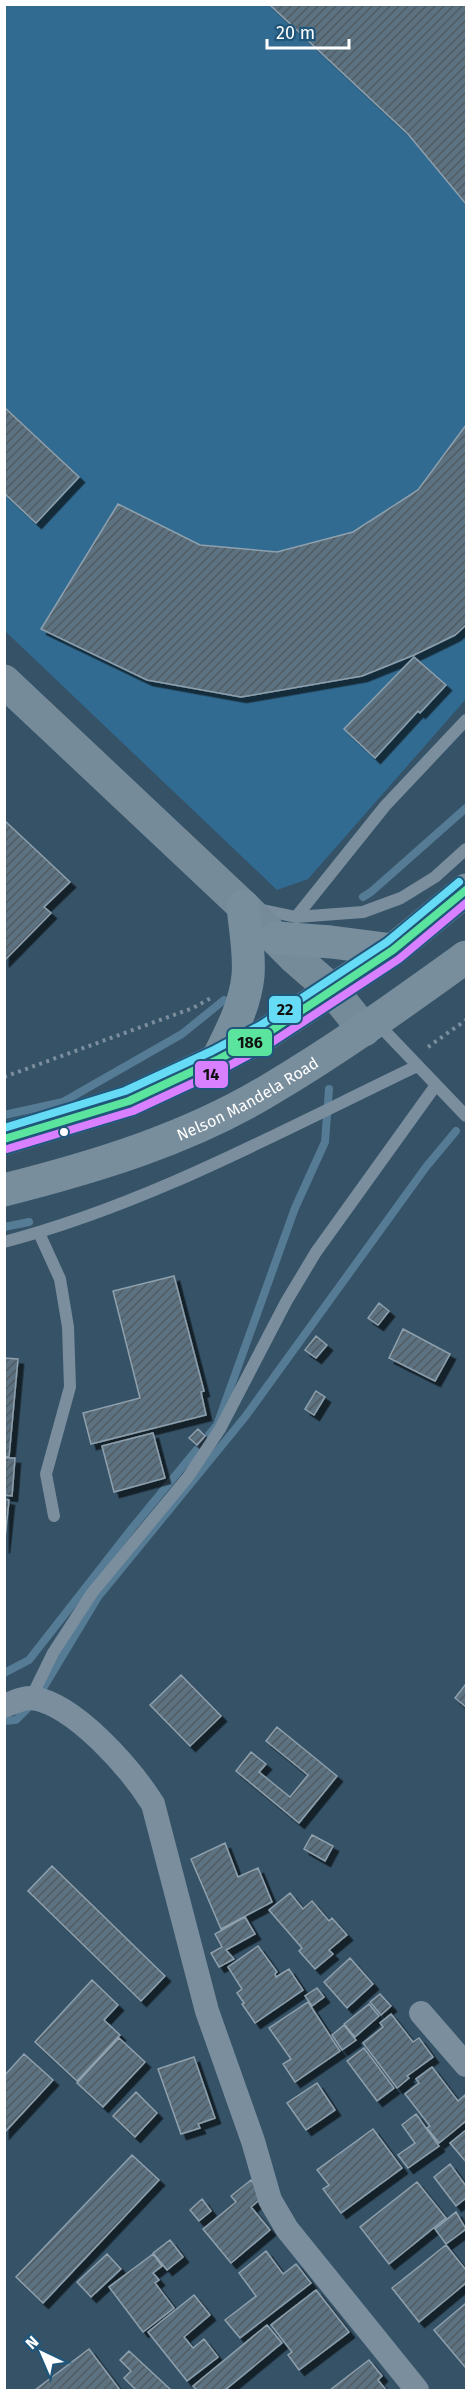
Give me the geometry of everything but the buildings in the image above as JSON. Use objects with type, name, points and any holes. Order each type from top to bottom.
[{"type":"main road","points":[[4,1140],[129,1101],[217,1060],[266,1034],[393,950],[466,890]]},
{"type":"main road","points":[[217,1060],[239,1014],[248,976],[243,906]]},
{"type":"main road","points":[[286,928],[331,942],[393,950]]},
{"type":"main road","name":"Nelson Mandela Road","points":[[4,1190],[84,1170],[190,1130],[268,1091],[370,1026],[466,957]]},
{"type":"street","points":[[4,681],[243,906],[286,928],[295,958],[370,1026]]},
{"type":"street","points":[[19,1701],[62,1710],[91,1732],[137,1779],[153,1804],[207,2011],[253,2140],[270,2200],[287,2229],[417,2391]]},
{"type":"street","points":[[421,2013],[466,2066]]},
{"type":"lane","points":[[286,928],[385,806],[466,720]]},
{"type":"lane","points":[[286,928],[363,912],[401,898],[435,877],[466,849]]},
{"type":"lane","points":[[370,1026],[417,1066],[466,1116]]},
{"type":"lane","points":[[4,1242],[81,1219],[164,1185],[417,1066]]},
{"type":"lane","points":[[19,1701],[92,1593],[188,1477],[220,1429],[286,1302],[316,1252],[436,1085]]},
{"type":"lane","points":[[39,1233],[60,1279],[68,1328],[70,1387],[46,1474],[54,1516]]},
{"type":"shaded area","points":[[4,5],[466,5],[466,699],[308,879],[277,890],[5,631]]},
{"type":"waterway","points":[[363,897],[466,808]]},
{"type":"waterway","points":[[4,1115],[63,1102],[182,1034],[224,1000]]},
{"type":"waterway","points":[[4,1673],[29,1660],[133,1527],[217,1425],[295,1208],[325,1142],[329,1089]]},
{"type":"waterway","points":[[4,1721],[16,1720],[36,1700],[98,1597],[245,1417],[426,1167],[456,1131]]},
{"type":"waterway","points":[[4,1227],[29,1222]]},
{"type":"transit line","name":"22","points":[[4,1128],[125,1091],[212,1051],[261,1025],[387,942],[459,882]]},
{"type":"transit line","name":"186","points":[[4,1139],[129,1101],[217,1060],[266,1034],[393,950],[466,890]]},
{"type":"transit line","name":"14","points":[[7,1149],[133,1111],[221,1070],[271,1043],[399,959],[466,903]]}]
